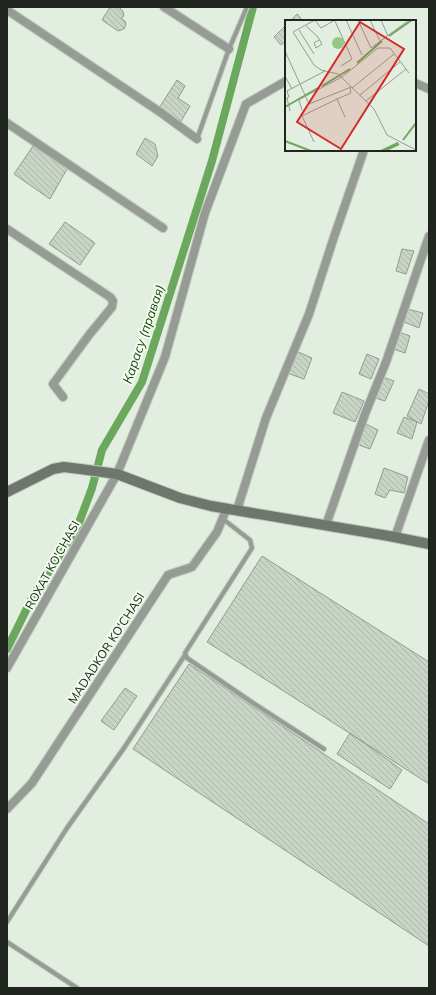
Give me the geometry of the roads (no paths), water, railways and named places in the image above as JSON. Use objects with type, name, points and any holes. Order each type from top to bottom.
[{"type":"main road","points":[[7,492],[53,469],[64,467],[80,468],[114,474],[195,502],[429,544]]},
{"type":"street","points":[[164,7],[229,49]]},
{"type":"street","points":[[7,10],[154,108],[197,139]]},
{"type":"street","name":"ROXAT KO'CHASI","points":[[7,668],[114,474],[165,357],[205,213],[246,104],[285,83]]},
{"type":"street","points":[[416,84],[429,89]]},
{"type":"street","points":[[7,123],[163,228]]},
{"type":"street","name":"MADADKOR KO'CHASI","points":[[7,809],[32,783],[168,575],[192,567],[217,532],[223,519],[232,509],[266,418],[309,314],[364,151]]},
{"type":"street","points":[[7,229],[110,297],[113,301],[112,307],[89,335],[53,384],[63,397]]},
{"type":"street","points":[[326,525],[365,414],[386,362],[429,236]]},
{"type":"street","points":[[395,537],[429,440]]},
{"type":"lane","points":[[197,139],[229,49],[247,7]]},
{"type":"lane","points":[[7,922],[67,828],[124,748],[185,655],[184,653],[252,548],[250,540],[223,519]]},
{"type":"lane","points":[[185,655],[187,658],[324,750]]},
{"type":"lane","points":[[7,942],[77,988]]},
{"type":"waterway","name":"Карасу (правая)","points":[[7,649],[33,596],[77,528],[92,488],[102,450],[142,382],[212,161],[253,7]]}]
